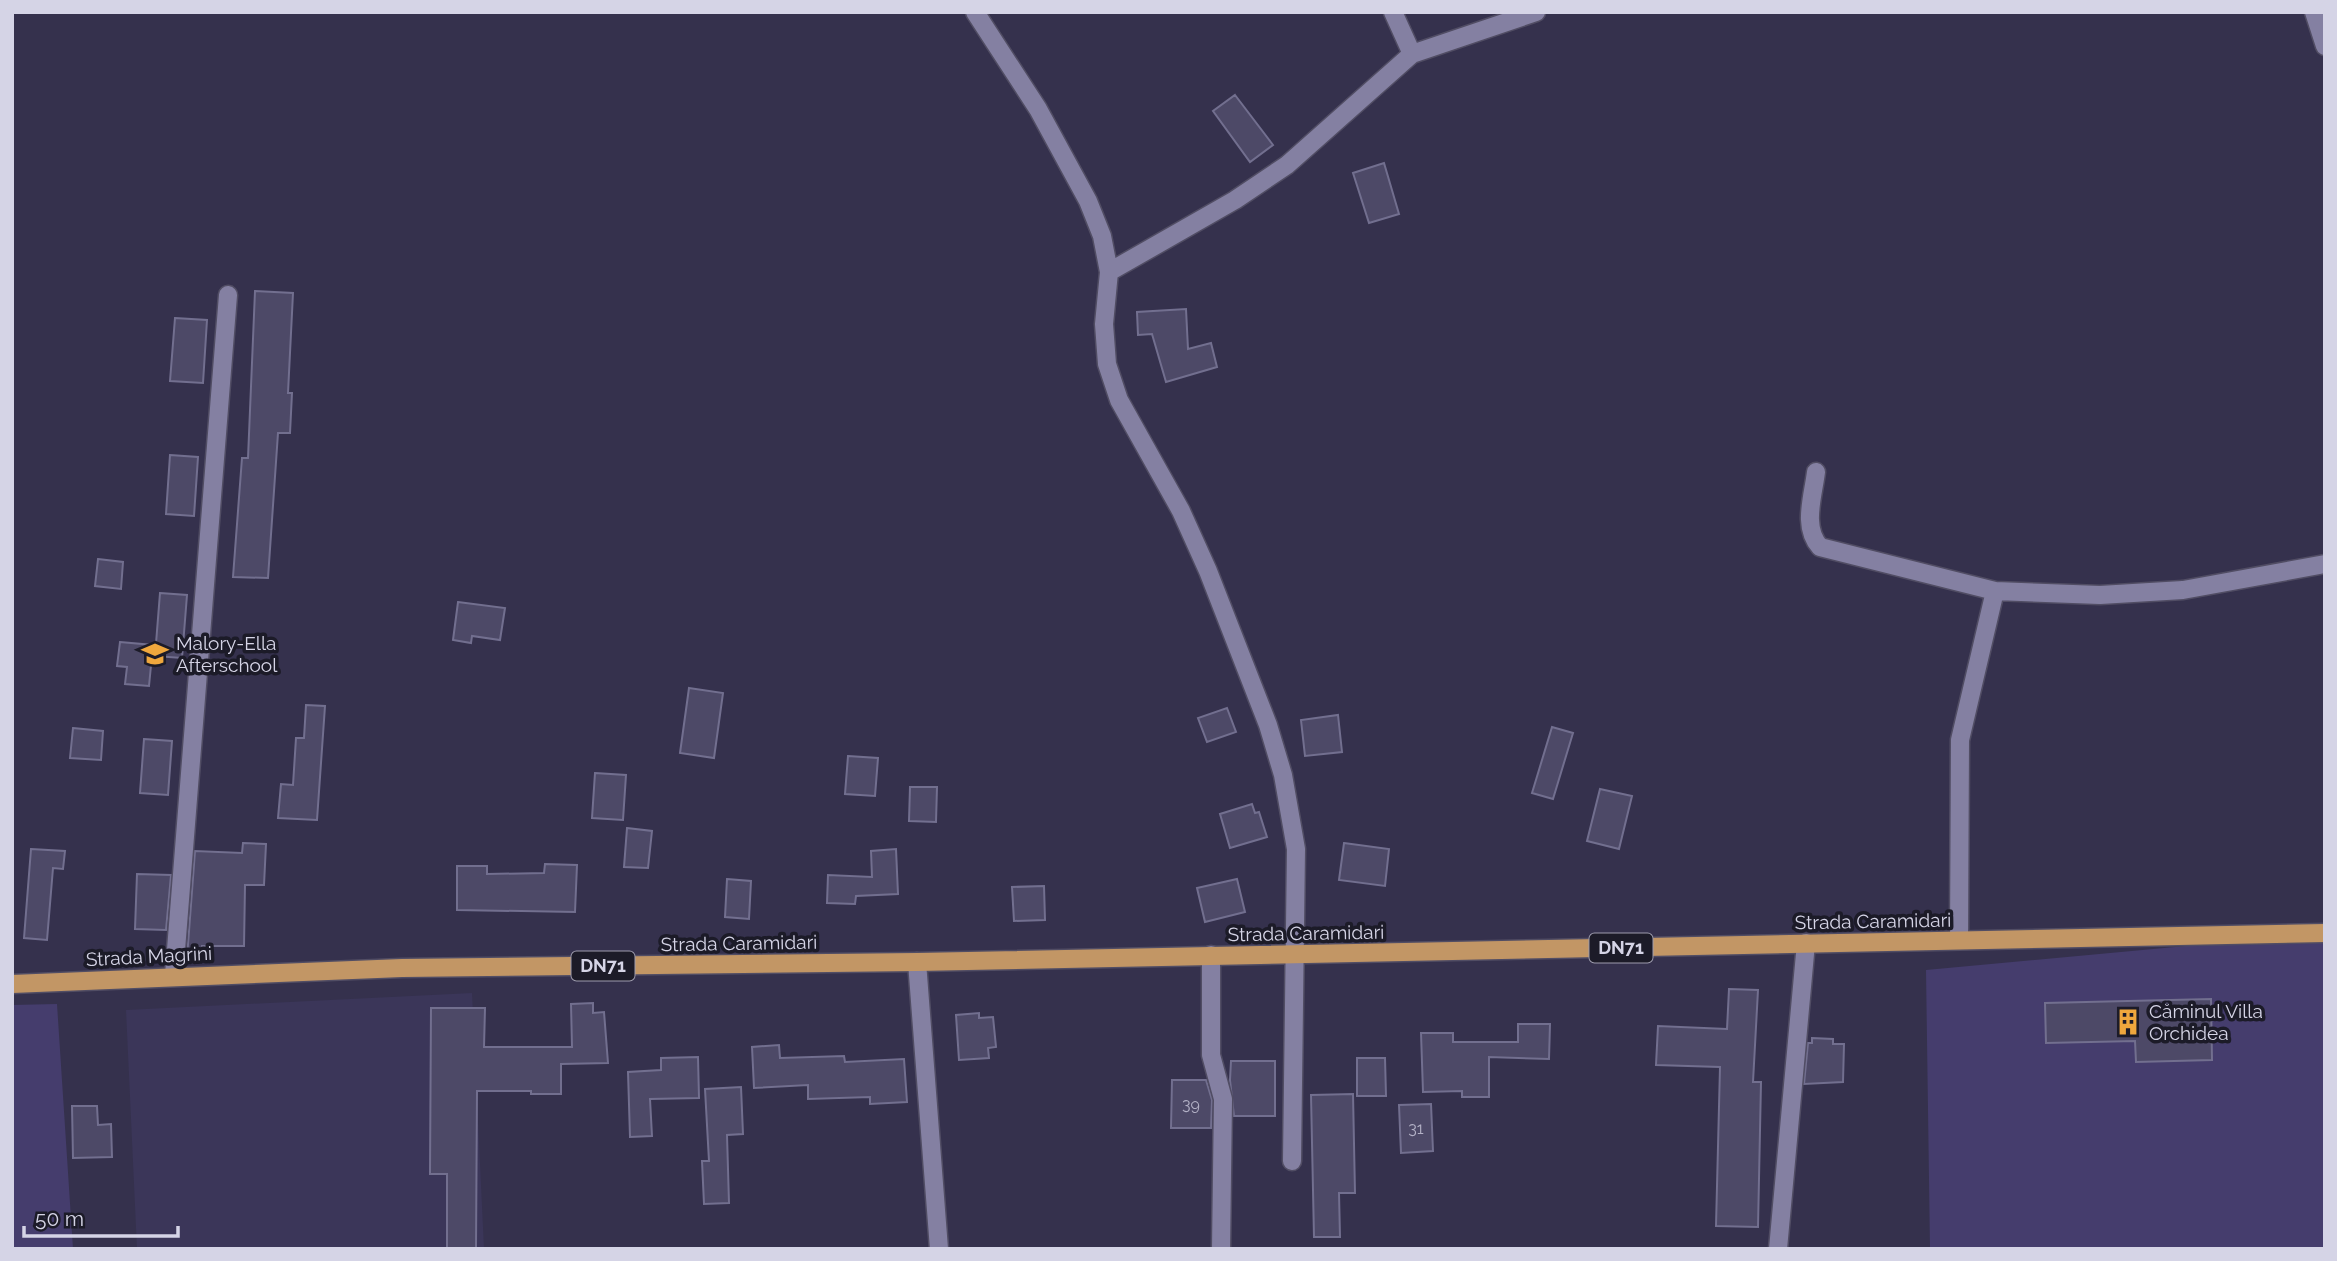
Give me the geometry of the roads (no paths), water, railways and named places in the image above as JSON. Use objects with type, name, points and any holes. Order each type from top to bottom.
[{"type":"main road","name":"Strada Caramidari","points":[[288,971],[917,962],[2325,933]]},
{"type":"main road","name":"Strada Magrini","points":[[12,984],[288,971]]},
{"type":"street","points":[[975,12],[1038,109],[1088,201],[1102,236],[1109,272],[1104,324],[1107,364],[1119,400],[1181,511],[1209,570],[1268,724],[1283,775],[1296,849],[1292,1161]]},
{"type":"street","points":[[1393,12],[1412,54]]},
{"type":"street","points":[[1109,272],[1223,207],[1287,165],[1412,54],[1536,12]]},
{"type":"street","points":[[2314,12],[2325,46]]},
{"type":"street","points":[[174,975],[228,295]]},
{"type":"street","points":[[1816,472],[1809,521],[1811,532],[1820,547],[1995,591],[2100,595],[2183,590],[2325,564]]},
{"type":"street","points":[[1959,940],[1960,740],[1995,591]]},
{"type":"street","points":[[1778,1249],[1806,943]]},
{"type":"street","points":[[1211,955],[1211,1055],[1223,1099],[1221,1249]]},
{"type":"street","points":[[917,962],[939,1249]]},
{"type":"place","name":"Malory-Ella Afterschool","points":[[155,654]]},
{"type":"place","name":"Căminul Villa Orchidea","points":[[2128,1022]]}]
